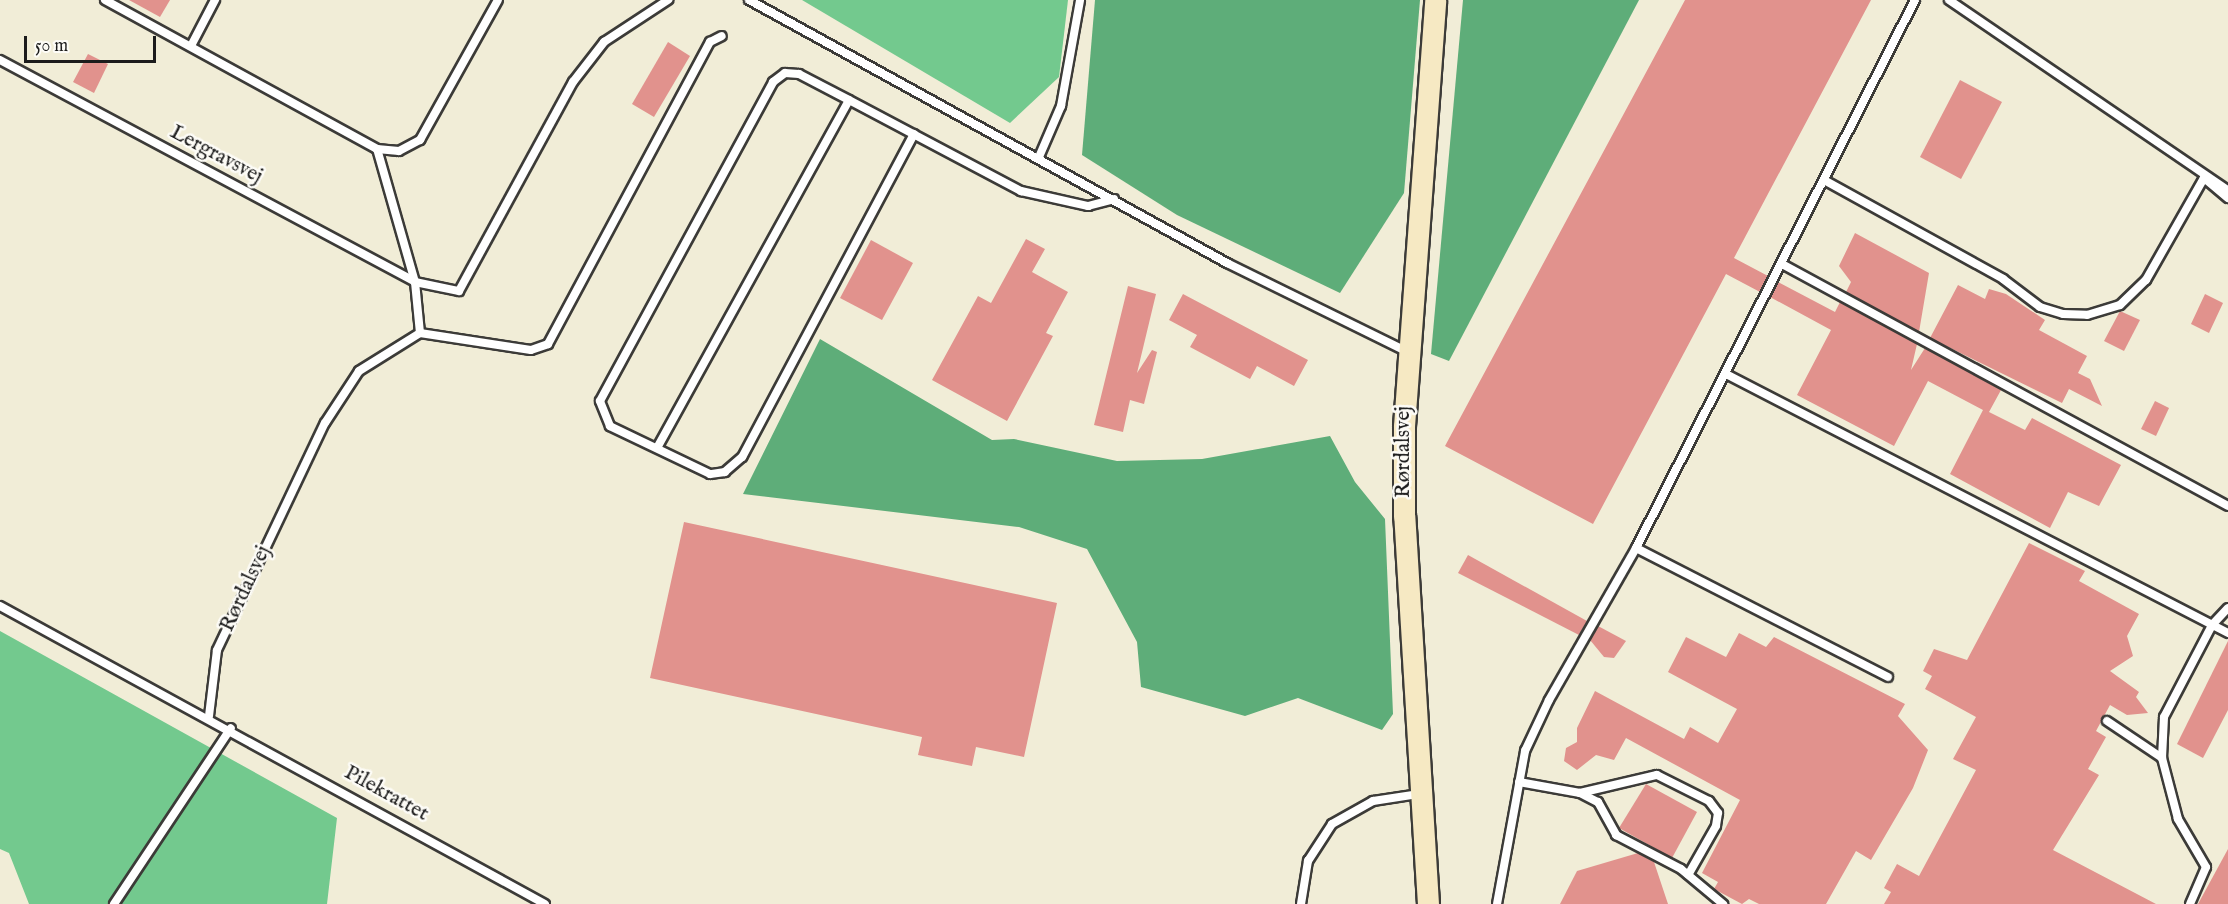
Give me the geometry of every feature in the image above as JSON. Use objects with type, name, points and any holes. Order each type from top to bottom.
[{"type":"street","name":"Rørdalsvej","points":[[1428,904],[1404,516],[1406,351],[1435,0]]},
{"type":"lane","points":[[105,0],[192,44],[377,149],[399,151],[420,140],[498,0]]},
{"type":"lane","points":[[192,44],[215,0]]},
{"type":"lane","name":"Lergravsvej","points":[[0,60],[415,282],[459,291],[573,82],[604,42],[668,0]]},
{"type":"lane","points":[[749,0],[1039,157],[1227,263],[1406,351]]},
{"type":"lane","points":[[1039,157],[1061,106],[1080,0]]},
{"type":"lane","points":[[1497,904],[1525,751],[1549,700],[1635,548],[1726,374],[1915,0]]},
{"type":"lane","points":[[1948,0],[2204,178],[2228,198]]},
{"type":"lane","points":[[377,149],[415,282],[420,333],[531,350],[548,344],[710,42],[722,36]]},
{"type":"lane","points":[[914,134],[742,457],[725,472],[710,474],[610,426],[600,401],[773,82],[785,73],[800,74],[1039,197],[1088,206],[1114,199]]},
{"type":"lane","points":[[657,448],[849,100]]},
{"type":"lane","points":[[1824,180],[2003,279],[2040,307],[2087,315],[2120,305],[2146,280],[2204,178]]},
{"type":"lane","points":[[2204,178],[2228,190]]},
{"type":"lane","points":[[1782,264],[2228,506]]},
{"type":"lane","name":"Rørdalsvej","points":[[208,716],[217,651],[325,423],[359,371],[420,333]]},
{"type":"lane","points":[[1726,374],[2228,633]]},
{"type":"lane","points":[[1635,548],[1888,677]]},
{"type":"lane","points":[[0,606],[208,716]]},
{"type":"lane","points":[[2190,904],[2206,867],[2178,819],[2162,758],[2164,717],[2212,625],[2228,608]]},
{"type":"lane","name":"Pilekrattet","points":[[208,716],[545,904]]},
{"type":"lane","points":[[2107,721],[2162,758]]},
{"type":"lane","points":[[114,904],[231,728]]},
{"type":"lane","points":[[1580,793],[1657,775],[1709,801],[1719,813],[1716,826],[1689,875]]},
{"type":"lane","points":[[1519,783],[1580,793],[1598,802],[1616,835],[1689,875],[1723,904]]},
{"type":"lane","points":[[1301,904],[1308,861],[1332,824],[1373,801],[1422,794]]},
{"type":"green space","points":[[802,0],[1068,0],[1059,77],[1010,123]]},
{"type":"green space","points":[[1095,0],[1420,0],[1404,193],[1340,293],[1177,215],[1082,155]]},
{"type":"green space","points":[[1463,0],[1639,0],[1449,361],[1431,354]]},
{"type":"green space","points":[[820,339],[992,440],[1014,439],[1117,461],[1202,459],[1330,436],[1355,482],[1385,519],[1393,714],[1382,730],[1298,698],[1245,716],[1141,687],[1137,642],[1087,549],[1019,527],[743,494]]},
{"type":"green space","points":[[0,631],[337,818],[327,904],[29,904],[9,853],[0,849]]},
{"type":"building","points":[[129,0],[170,0],[160,17]]},
{"type":"building","points":[[1685,0],[1871,0],[1734,258],[1768,276],[1760,292],[1726,274],[1593,524],[1445,446]]},
{"type":"building","points":[[668,42],[690,56],[654,117],[632,104]]},
{"type":"building","points":[[88,54],[108,64],[94,93],[73,82]]},
{"type":"building","points":[[1960,80],[2002,102],[1961,179],[1920,157]]},
{"type":"building","points":[[1855,233],[1929,273],[1919,332],[1846,292],[1851,282],[1839,266]]},
{"type":"building","points":[[1026,239],[1045,249],[1032,272],[1068,292],[1046,333],[1053,336],[1007,421],[932,380],[978,296],[991,303]]},
{"type":"building","points":[[871,240],[913,263],[882,320],[840,298]]},
{"type":"building","points":[[1778,282],[1835,312],[1840,302],[1917,344],[1911,370],[1925,348],[2001,390],[1989,412],[2025,430],[2032,418],[2121,465],[2099,506],[2068,492],[2050,528],[1950,474],[1983,410],[1928,381],[1894,446],[1797,395],[1831,330],[1770,297]]},
{"type":"building","points":[[1958,285],[1985,299],[1989,289],[2006,294],[2045,320],[2039,330],[2087,356],[2078,373],[2090,379],[2102,406],[2069,389],[2062,403],[1930,338]]},
{"type":"building","points":[[1128,286],[1156,294],[1137,373],[1152,350],[1157,352],[1144,404],[1130,400],[1123,432],[1094,425]]},
{"type":"building","points":[[1183,294],[1308,360],[1294,386],[1257,366],[1250,379],[1190,347],[1197,335],[1169,320]]},
{"type":"building","points":[[2205,294],[2223,303],[2209,333],[2191,324]]},
{"type":"building","points":[[2120,311],[2140,320],[2124,351],[2104,341]]},
{"type":"building","points":[[2155,401],[2169,408],[2156,436],[2141,429]]},
{"type":"building","points":[[684,522],[1057,603],[1024,757],[976,747],[972,766],[918,755],[922,737],[650,678]]},
{"type":"building","points":[[2029,543],[2085,571],[2079,581],[2139,614],[2127,636],[2133,656],[2110,671],[2139,692],[2136,697],[2148,713],[2127,715],[2110,705],[2096,731],[2106,737],[2088,769],[2099,775],[2053,850],[2156,904],[1884,904],[1891,892],[1884,888],[1897,864],[1919,876],[1976,770],[1953,759],[1976,717],[1925,689],[1932,676],[1923,671],[1934,649],[1967,660]]},
{"type":"building","points":[[1468,555],[1587,621],[1579,635],[1458,573]]},
{"type":"building","points":[[1598,626],[1626,641],[1614,658],[1604,657],[1590,640]]},
{"type":"building","points":[[1739,633],[1766,647],[1774,637],[1905,704],[1898,716],[1928,750],[1913,788],[1871,860],[1856,851],[1826,904],[1759,904],[1749,899],[1742,904],[1714,889],[1718,882],[1702,873],[1740,800],[1626,738],[1614,760],[1596,755],[1577,770],[1564,761],[1566,748],[1577,742],[1577,728],[1595,691],[1684,739],[1690,727],[1718,743],[1737,709],[1668,672],[1686,637],[1726,657]]},
{"type":"building","points":[[2228,641],[2228,710],[2203,758],[2177,744]]},
{"type":"building","points":[[1646,784],[1697,812],[1672,858],[1619,828]]},
{"type":"building","points":[[2228,849],[2228,904],[2198,904]]},
{"type":"building","points":[[1638,853],[1654,862],[1668,904],[1560,904],[1577,871]]}]
